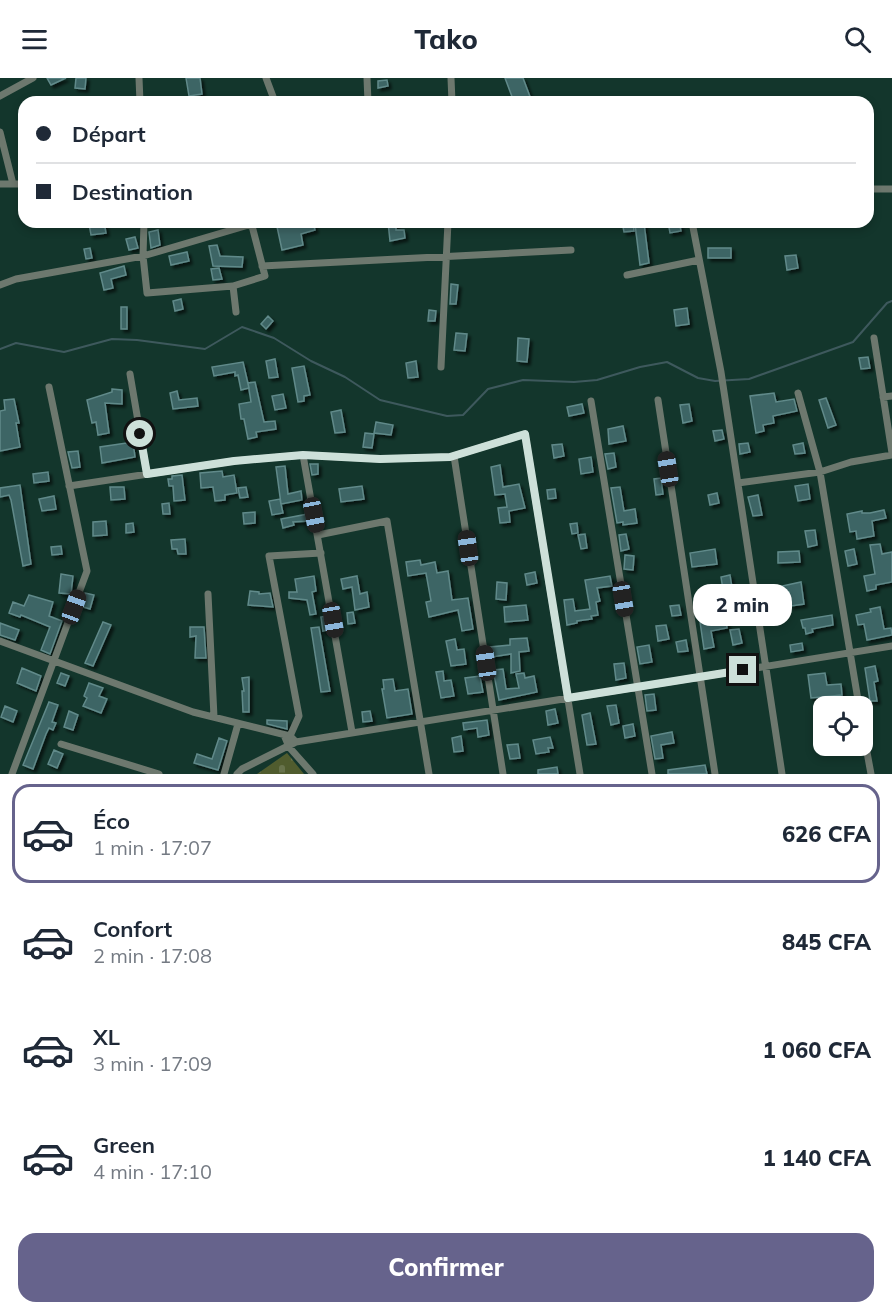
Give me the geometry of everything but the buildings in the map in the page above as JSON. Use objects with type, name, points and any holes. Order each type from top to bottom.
[{"type":"street","points":[[0,96],[33,78]]},
{"type":"street","points":[[139,78],[140,96]]},
{"type":"street","points":[[266,78],[273,96]]},
{"type":"street","points":[[367,78],[368,96]]},
{"type":"street","points":[[451,78],[452,96]]},
{"type":"street","points":[[0,132],[13,184]]},
{"type":"street","points":[[0,184],[18,184]]},
{"type":"street","points":[[874,189],[892,189]]},
{"type":"street","points":[[144,228],[143,256],[147,293],[233,286],[265,276],[252,228]]},
{"type":"street","points":[[0,285],[16,279],[143,256],[235,228]]},
{"type":"street","points":[[441,367],[448,228]]},
{"type":"street","points":[[693,228],[721,372],[782,774]]},
{"type":"street","points":[[262,266],[571,250]]},
{"type":"street","points":[[627,274],[699,260]]},
{"type":"street","points":[[233,286],[236,312]]},
{"type":"street","points":[[738,483],[820,472],[851,462],[892,454],[873,338]]},
{"type":"street","points":[[130,374],[147,474]]},
{"type":"street","points":[[12,774],[87,571],[49,387]]},
{"type":"street","points":[[798,393],[820,472],[858,696]]},
{"type":"street","points":[[883,397],[892,396]]},
{"type":"street","points":[[658,400],[715,774]]},
{"type":"street","points":[[591,401],[652,774]]},
{"type":"street","points":[[69,486],[234,461],[303,455],[380,459],[454,456],[525,434],[580,774]]},
{"type":"street","points":[[303,455],[352,732]]},
{"type":"street","points":[[454,456],[503,774]]},
{"type":"street","points":[[318,535],[387,521],[429,774]]},
{"type":"street","points":[[290,740],[299,716],[269,556],[321,554]]},
{"type":"street","points":[[208,594],[214,717]]},
{"type":"street","points":[[0,641],[193,712],[290,740],[313,774]]},
{"type":"street","points":[[237,774],[290,740],[892,646]]},
{"type":"street","points":[[224,774],[238,724]]},
{"type":"street","points":[[61,744],[159,774]]},
{"type":"street","points":[[868,756],[871,774]]},
{"type":"street","points":[[122,774],[127,765]]},
{"type":"green space","points":[[287,753],[304,774],[257,774]]},
{"type":"waterway","points":[[0,349],[16,343],[64,352],[112,339],[205,349],[242,327],[274,338],[311,361],[345,377],[380,400],[447,416],[463,415],[488,389],[523,380],[574,382],[597,380],[640,367],[667,362],[698,378],[715,381],[749,379],[853,342],[887,303],[892,301]]},
{"type":"route","points":[[140,434],[147,474],[234,461],[303,455],[380,459],[450,457],[525,434],[568,698],[743,670]]}]
